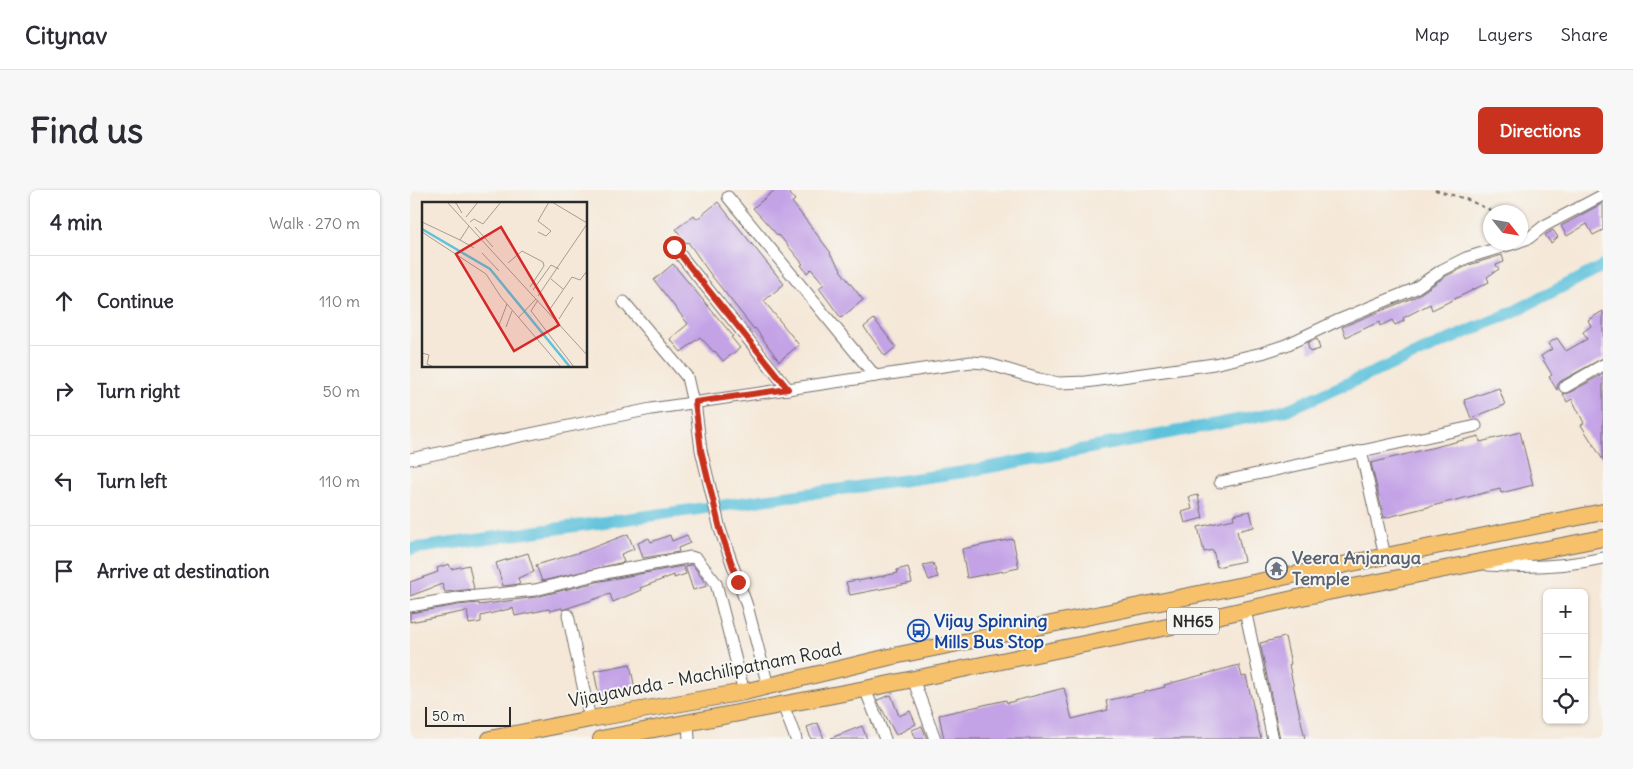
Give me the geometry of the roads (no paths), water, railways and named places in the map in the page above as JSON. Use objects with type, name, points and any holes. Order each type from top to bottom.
[{"type":"highway","name":"Vijayawada - Machilipatnam Road","points":[[490,739],[744,692],[888,657],[1603,512]]},
{"type":"highway","name":"NH65","points":[[602,739],[688,731],[783,705],[1466,564],[1603,538]]},
{"type":"street","points":[[1528,236],[1603,195]]},
{"type":"street","points":[[728,197],[875,376]]},
{"type":"street","points":[[674,247],[788,389]]},
{"type":"street","points":[[410,459],[651,409],[971,362],[985,363],[1038,379],[1060,383],[1086,382],[1214,364],[1262,353],[1286,345],[1326,325],[1414,289],[1442,270],[1466,258],[1492,250]]},
{"type":"street","points":[[624,302],[687,377],[694,402],[701,450],[720,529],[747,606],[768,686]]},
{"type":"street","points":[[1565,387],[1603,365]]},
{"type":"street","points":[[1220,482],[1476,426]]},
{"type":"street","points":[[1362,451],[1385,556]]},
{"type":"street","points":[[410,606],[457,598],[535,590],[599,574],[691,557],[697,560],[716,583],[744,692]]},
{"type":"street","points":[[1466,564],[1528,567],[1575,565],[1603,558]]},
{"type":"street","points":[[1245,610],[1273,739]]},
{"type":"street","points":[[568,615],[590,719]]},
{"type":"street","points":[[913,679],[935,739]]},
{"type":"street","points":[[865,689],[885,739]]},
{"type":"street","points":[[783,705],[796,739]]},
{"type":"waterway","points":[[410,549],[964,472],[1284,411],[1513,312],[1603,266]]},
{"type":"place","name":"Veera Anjanaya Temple","points":[[1276,568]]},
{"type":"place","name":"Vijay Spinning Mills Bus Stop","points":[[918,631]]}]
